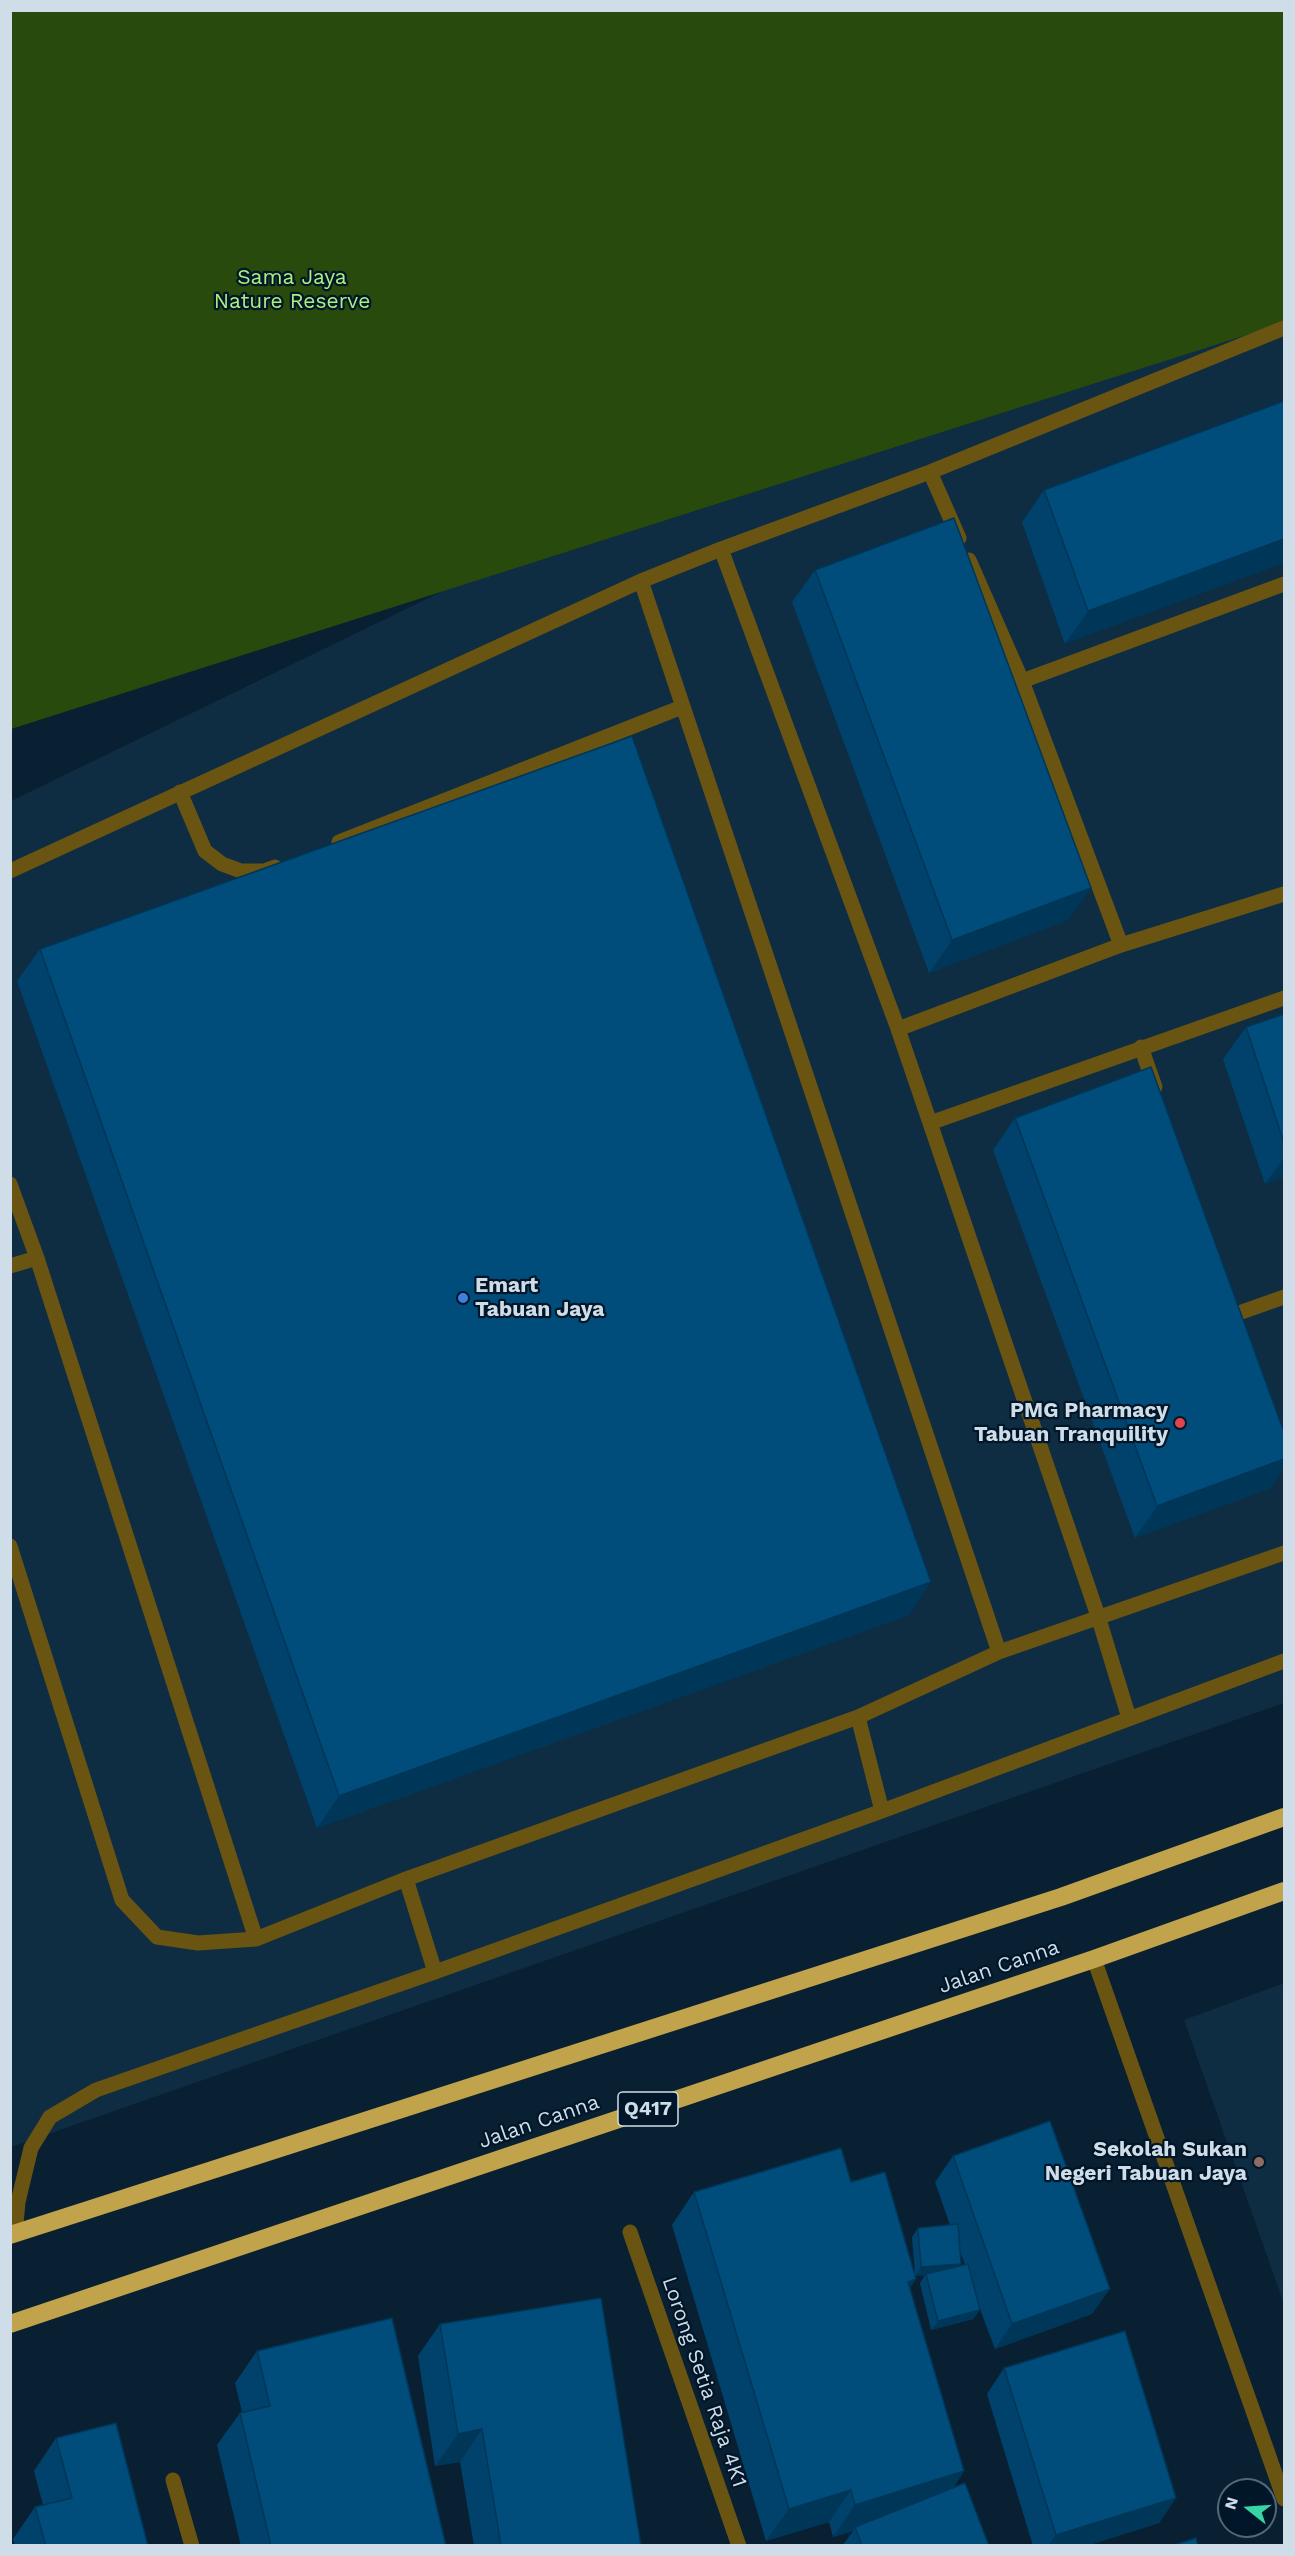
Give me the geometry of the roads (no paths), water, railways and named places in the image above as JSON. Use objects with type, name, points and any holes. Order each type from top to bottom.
[{"type":"highway","points":[[13,2234],[1061,1897],[1284,1818]]},
{"type":"highway","name":"Jalan Canna","points":[[10,2324],[1094,1959],[1284,1891]]},
{"type":"street","points":[[10,871],[641,581],[720,549],[930,472],[1284,328]]},
{"type":"street","points":[[930,472],[1022,681],[1121,945]]},
{"type":"street","points":[[720,549],[898,1029],[1098,1616],[1129,1718]]},
{"type":"street","points":[[641,581],[999,1652]]},
{"type":"street","points":[[1022,681],[1284,584]]},
{"type":"street","points":[[330,845],[682,707]]},
{"type":"street","points":[[180,792],[205,851],[222,864],[241,871],[264,871],[286,863]]},
{"type":"street","points":[[898,1029],[1121,945],[1284,894]]},
{"type":"street","points":[[930,1123],[1284,998]]},
{"type":"street","points":[[1141,1047],[1161,1102]]},
{"type":"street","points":[[10,1184],[37,1258],[256,1939]]},
{"type":"street","points":[[10,1266],[37,1258]]},
{"type":"street","points":[[1236,1314],[1284,1298]]},
{"type":"street","points":[[10,1546],[122,1900],[157,1937],[198,1943],[256,1939],[406,1879],[858,1717],[999,1652],[1284,1553]]},
{"type":"street","points":[[13,2234],[31,2148],[50,2117],[96,2090],[435,1972],[882,1811],[1284,1661]]},
{"type":"street","points":[[858,1717],[882,1811]]},
{"type":"street","points":[[406,1879],[435,1972]]},
{"type":"street","points":[[1094,1959],[1284,2499]]},
{"type":"street","name":"Lorong Setia Raja 4K1","points":[[630,2232],[739,2546]]},
{"type":"street","points":[[172,2481],[192,2546]]},
{"type":"place","name":"Emart Tabuan Jaya","points":[[463,1298]]},
{"type":"place","name":"PMG Pharmacy Tabuan Tranquility","points":[[1180,1423]]},
{"type":"place","name":"Sekolah Sukan Negeri Tabuan Jaya","points":[[1259,2162]]},
{"type":"park label","name":"Sama Jaya Nature Reserve","points":[[292,290]]}]
